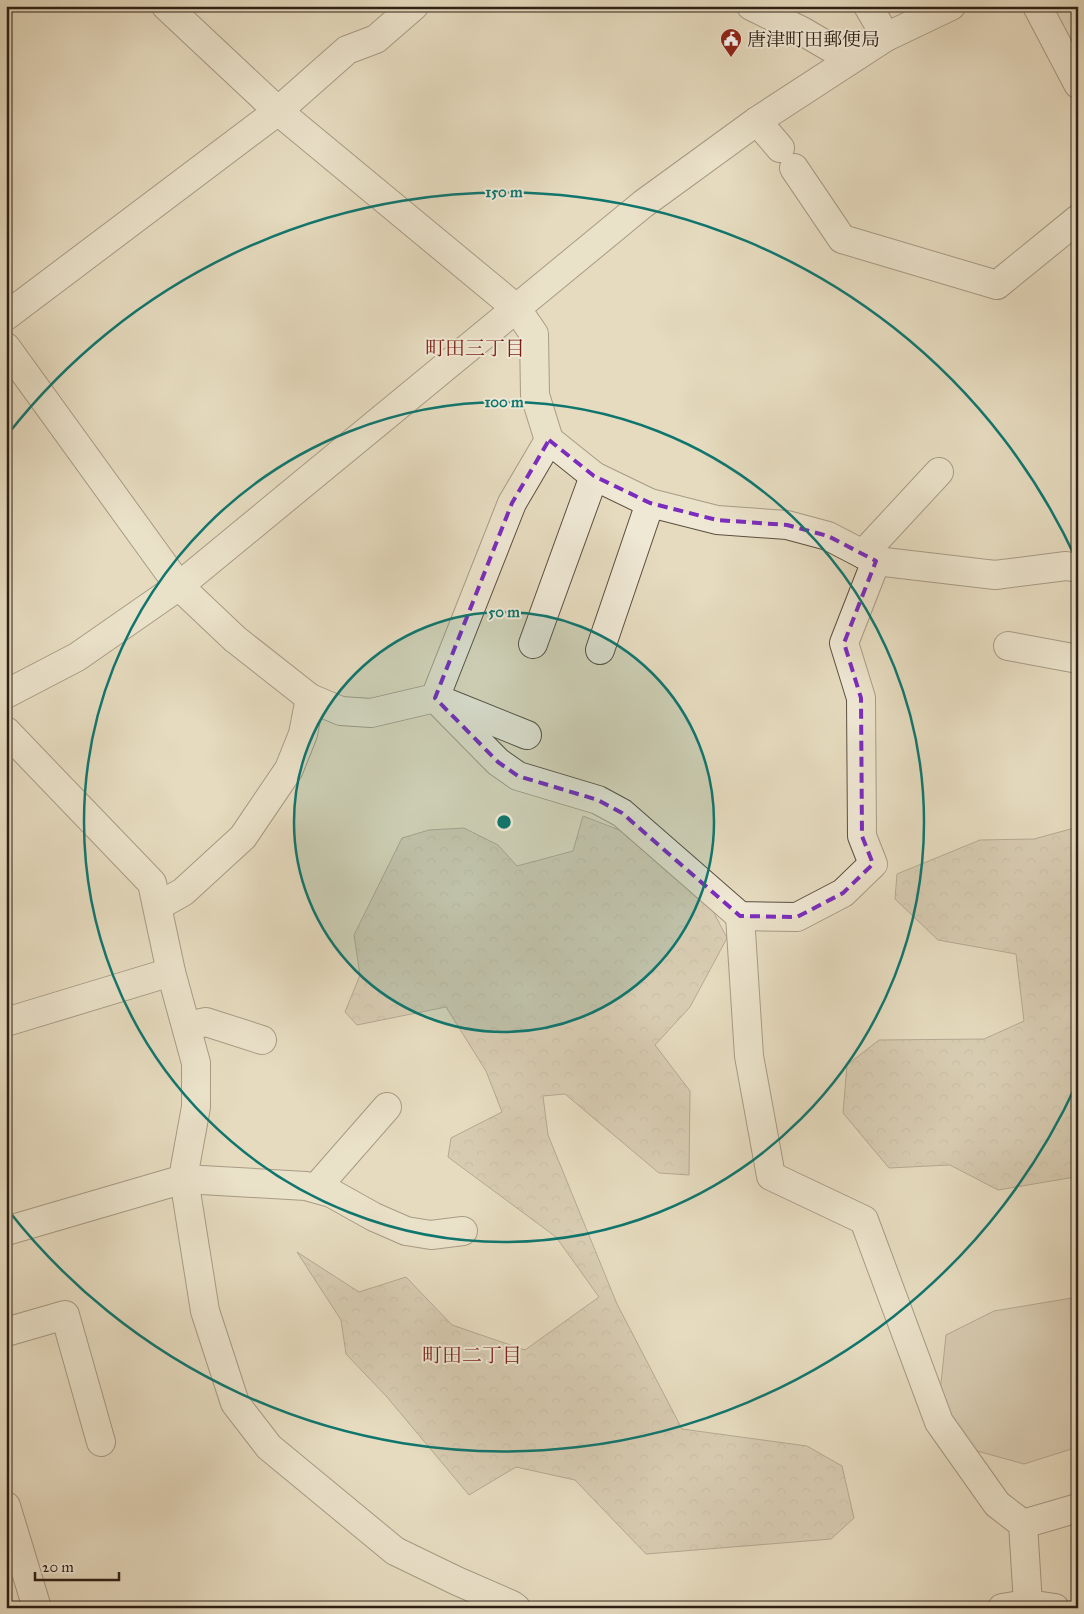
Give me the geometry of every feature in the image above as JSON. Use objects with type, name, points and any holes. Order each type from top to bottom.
[{"type":"street","points":[[166,6],[278,111],[516,308],[534,334],[535,394],[549,440],[594,476],[650,503],[716,520],[788,525],[828,536],[870,557],[995,575],[1066,566],[1078,568]]},
{"type":"street","points":[[6,316],[278,111],[347,50],[376,39],[414,6]]},
{"type":"street","points":[[751,6],[850,59]]},
{"type":"street","points":[[868,6],[886,37]]},
{"type":"street","points":[[6,694],[76,657],[179,586],[643,204],[757,120],[886,37],[951,6]]},
{"type":"street","points":[[1037,6],[1078,84]]},
{"type":"street","points":[[757,120],[787,158],[842,239],[997,285],[1078,219]]},
{"type":"street","points":[[6,346],[179,586],[235,639],[310,698],[341,711],[371,714],[434,698],[527,735]]},
{"type":"street","points":[[434,698],[512,503],[549,440]]},
{"type":"street","points":[[434,698],[498,762],[518,776],[598,800],[622,813],[740,916],[797,916],[842,893],[873,864],[862,836],[861,698],[844,643],[870,557],[939,472]]},
{"type":"street","points":[[533,644],[594,476]]},
{"type":"street","points":[[600,650],[650,503]]},
{"type":"street","points":[[1008,646],[1078,659]]},
{"type":"street","points":[[158,906],[183,892],[243,837],[289,769],[303,734],[310,698]]},
{"type":"street","points":[[6,731],[152,883],[172,972],[196,1062],[196,1108],[184,1166],[184,1179],[205,1312],[235,1403],[269,1446],[395,1551],[516,1608]]},
{"type":"street","points":[[740,916],[749,1056],[770,1176],[864,1220],[939,1422],[997,1504],[1022,1524]]},
{"type":"street","points":[[6,1022],[172,972]]},
{"type":"street","points":[[187,1026],[206,1022],[262,1040]]},
{"type":"street","points":[[316,1188],[387,1107]]},
{"type":"street","points":[[6,1231],[184,1179],[306,1186],[331,1193],[374,1217],[406,1231],[431,1235],[463,1231]]},
{"type":"street","points":[[6,1332],[65,1315],[101,1442]]},
{"type":"street","points":[[1022,1524],[1078,1508]]},
{"type":"street","points":[[8,1515],[36,1608]]},
{"type":"street","points":[[1022,1524],[1015,1606],[1055,1608]]},
{"type":"highlighted area","points":[[549,440],[594,476],[650,503],[717,520],[787,525],[828,536],[876,561],[844,643],[861,698],[862,836],[873,864],[843,893],[797,917],[740,916],[622,813],[598,800],[518,776],[498,762],[435,698],[512,503]]},
{"type":"green space","points":[[583,816],[630,834],[711,907],[727,938],[690,1007],[655,1045],[690,1091],[689,1175],[659,1173],[565,1094],[543,1096],[548,1135],[617,1304],[682,1429],[807,1446],[842,1466],[854,1518],[831,1539],[646,1554],[575,1480],[516,1467],[469,1495],[387,1397],[346,1354],[341,1320],[297,1252],[359,1292],[406,1277],[452,1325],[525,1350],[599,1297],[556,1237],[448,1157],[451,1138],[502,1112],[486,1071],[446,1007],[357,1025],[345,1012],[360,975],[354,935],[402,838],[429,830],[464,828],[498,845],[517,866],[573,851]]},
{"type":"green space","points":[[1078,827],[1078,1179],[1075,1177],[998,1190],[950,1165],[889,1168],[843,1113],[847,1065],[879,1040],[984,1039],[1024,1021],[1016,954],[938,940],[895,899],[897,874],[980,840],[1034,839]]},
{"type":"green space","points":[[1078,1297],[1078,1447],[1024,1464],[970,1449],[940,1393],[946,1335],[994,1311]]},
{"type":"place","name":"唐津町田郵便局","points":[[731,58]]},
{"type":"district","name":"町田三丁目","points":[[475,348]]},
{"type":"district","name":"町田二丁目","points":[[472,1355]]}]
